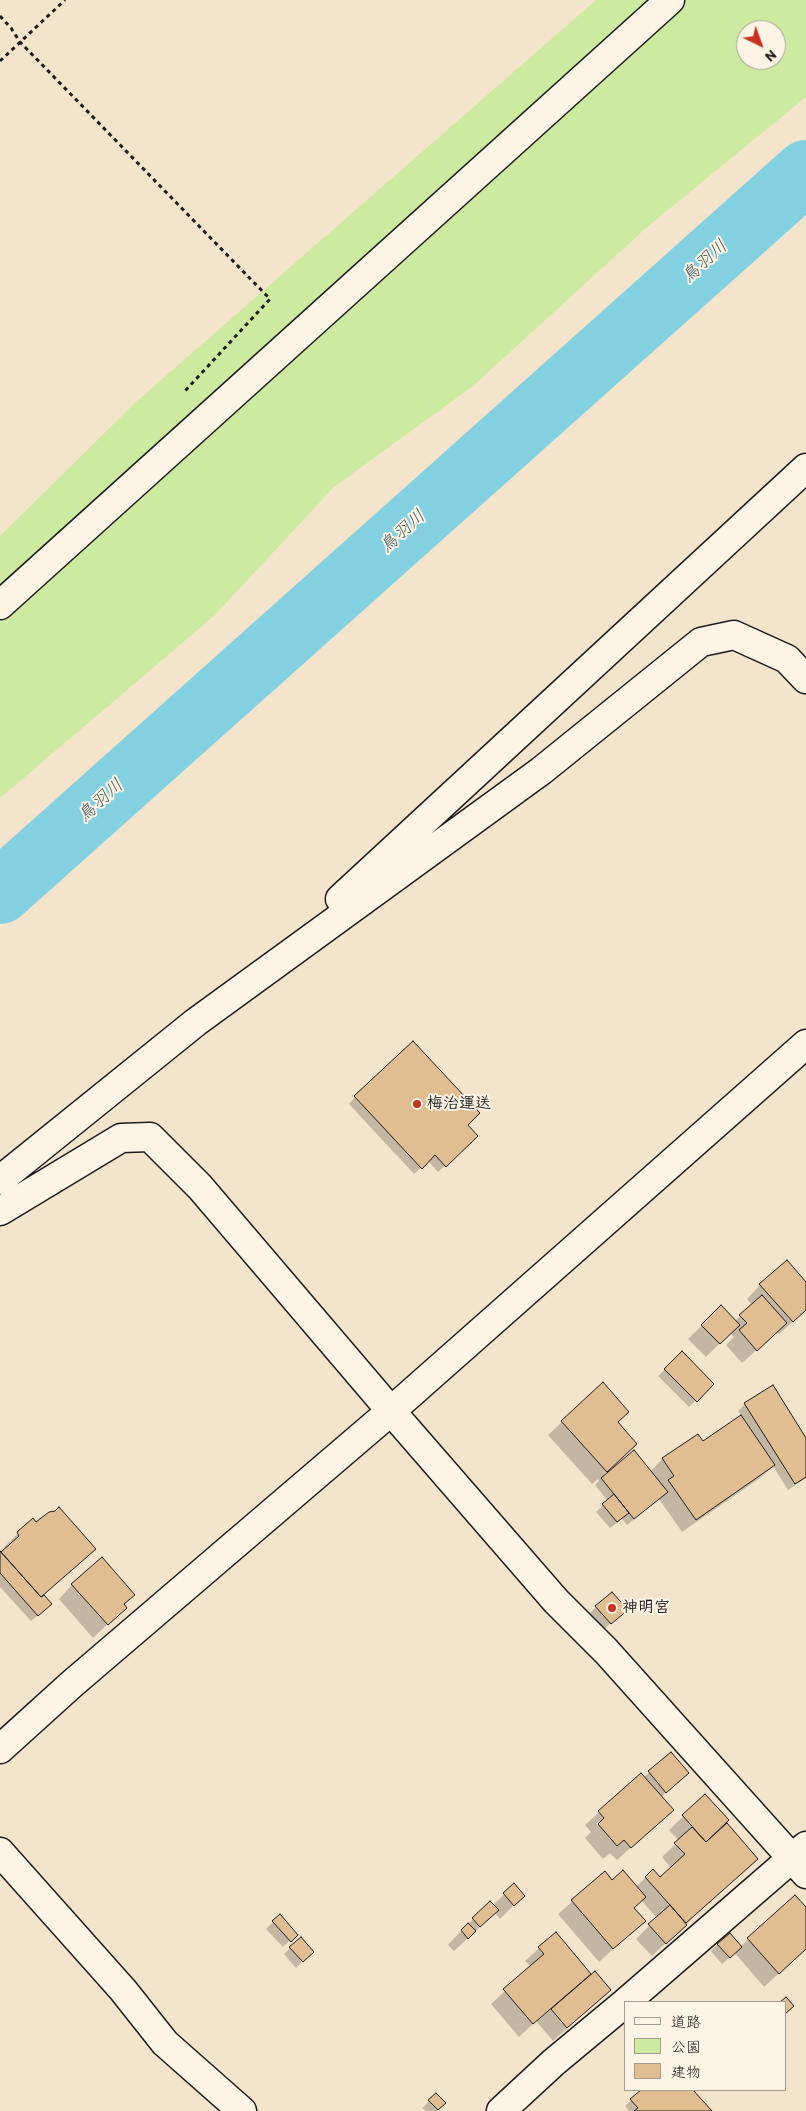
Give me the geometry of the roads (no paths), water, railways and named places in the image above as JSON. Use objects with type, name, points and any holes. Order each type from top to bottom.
[{"type":"street","points":[[0,605],[670,0]]},
{"type":"street","points":[[247,984],[806,468]]},
{"type":"street","points":[[0,1180],[188,1028],[541,771],[701,642],[734,635],[787,659],[806,679]]},
{"type":"street","points":[[0,1749],[73,1682],[391,1411],[806,1044]]},
{"type":"street","points":[[0,1211],[120,1138],[150,1137],[200,1187],[556,1601],[606,1651],[801,1859],[627,2001]]},
{"type":"street","points":[[0,1852],[123,1990],[165,2043],[242,2111]]},
{"type":"street","points":[[501,2111],[554,2062],[624,2004]]},
{"type":"waterway","name":"鳥羽川","points":[[0,892],[806,172]]},
{"type":"place","name":"梅治運送","points":[[417,1104]]},
{"type":"place","name":"神明宮","points":[[612,1608]]}]
